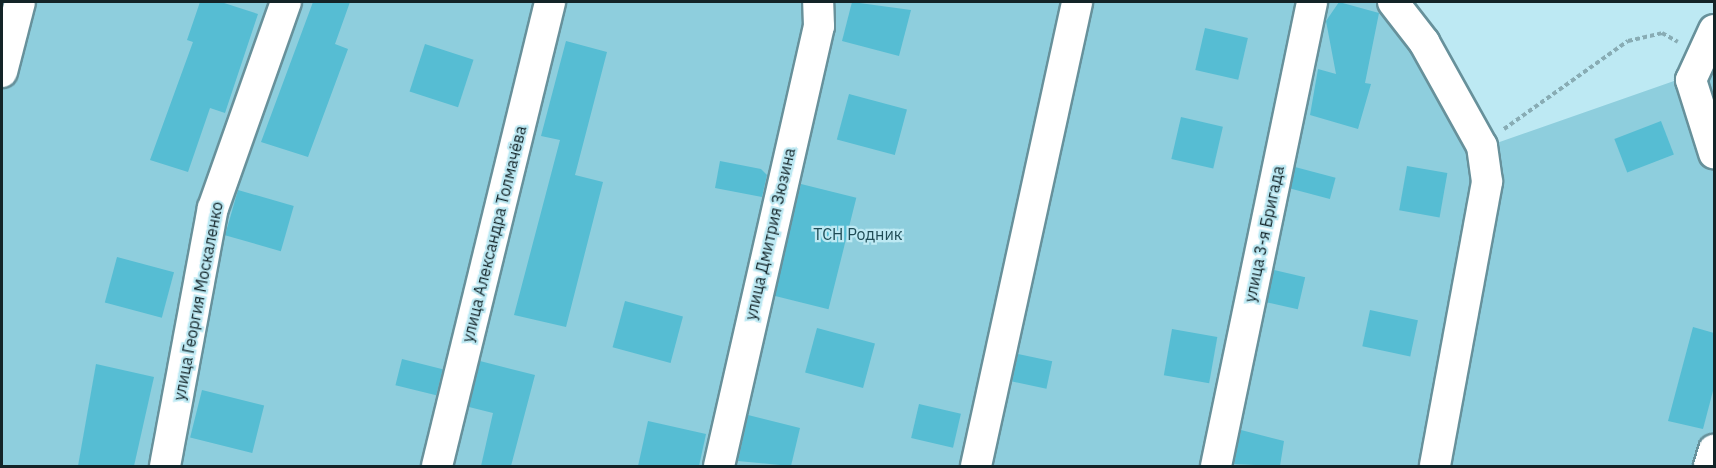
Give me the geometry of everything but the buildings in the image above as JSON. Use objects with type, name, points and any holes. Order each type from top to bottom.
[{"type":"lane","points":[[2,72],[20,2]]},
{"type":"lane","name":"улица Георгия Москаленко","points":[[165,466],[213,208],[286,2]]},
{"type":"lane","name":"улица Александра Толмачёва","points":[[437,466],[550,2]]},
{"type":"lane","name":"улица Дмитрия Зюзина","points":[[719,466],[819,26],[818,2]]},
{"type":"lane","points":[[976,466],[1077,2]]},
{"type":"lane","name":"улица 3-я Бригада","points":[[1216,466],[1312,2]]},
{"type":"lane","points":[[1393,2],[1424,42],[1482,146],[1487,182],[1435,466]]},
{"type":"lane","points":[[1709,42],[1691,80],[1714,153]]},
{"type":"lane","points":[[1709,466],[1714,450]]},
{"type":"path","points":[[1482,146],[1558,86],[1628,41],[1662,33],[1709,42]]},
{"type":"green space","name":"ТСН Родник","points":[[2,2],[1387,2],[1471,152],[1714,67],[1714,466],[2,466]]}]
